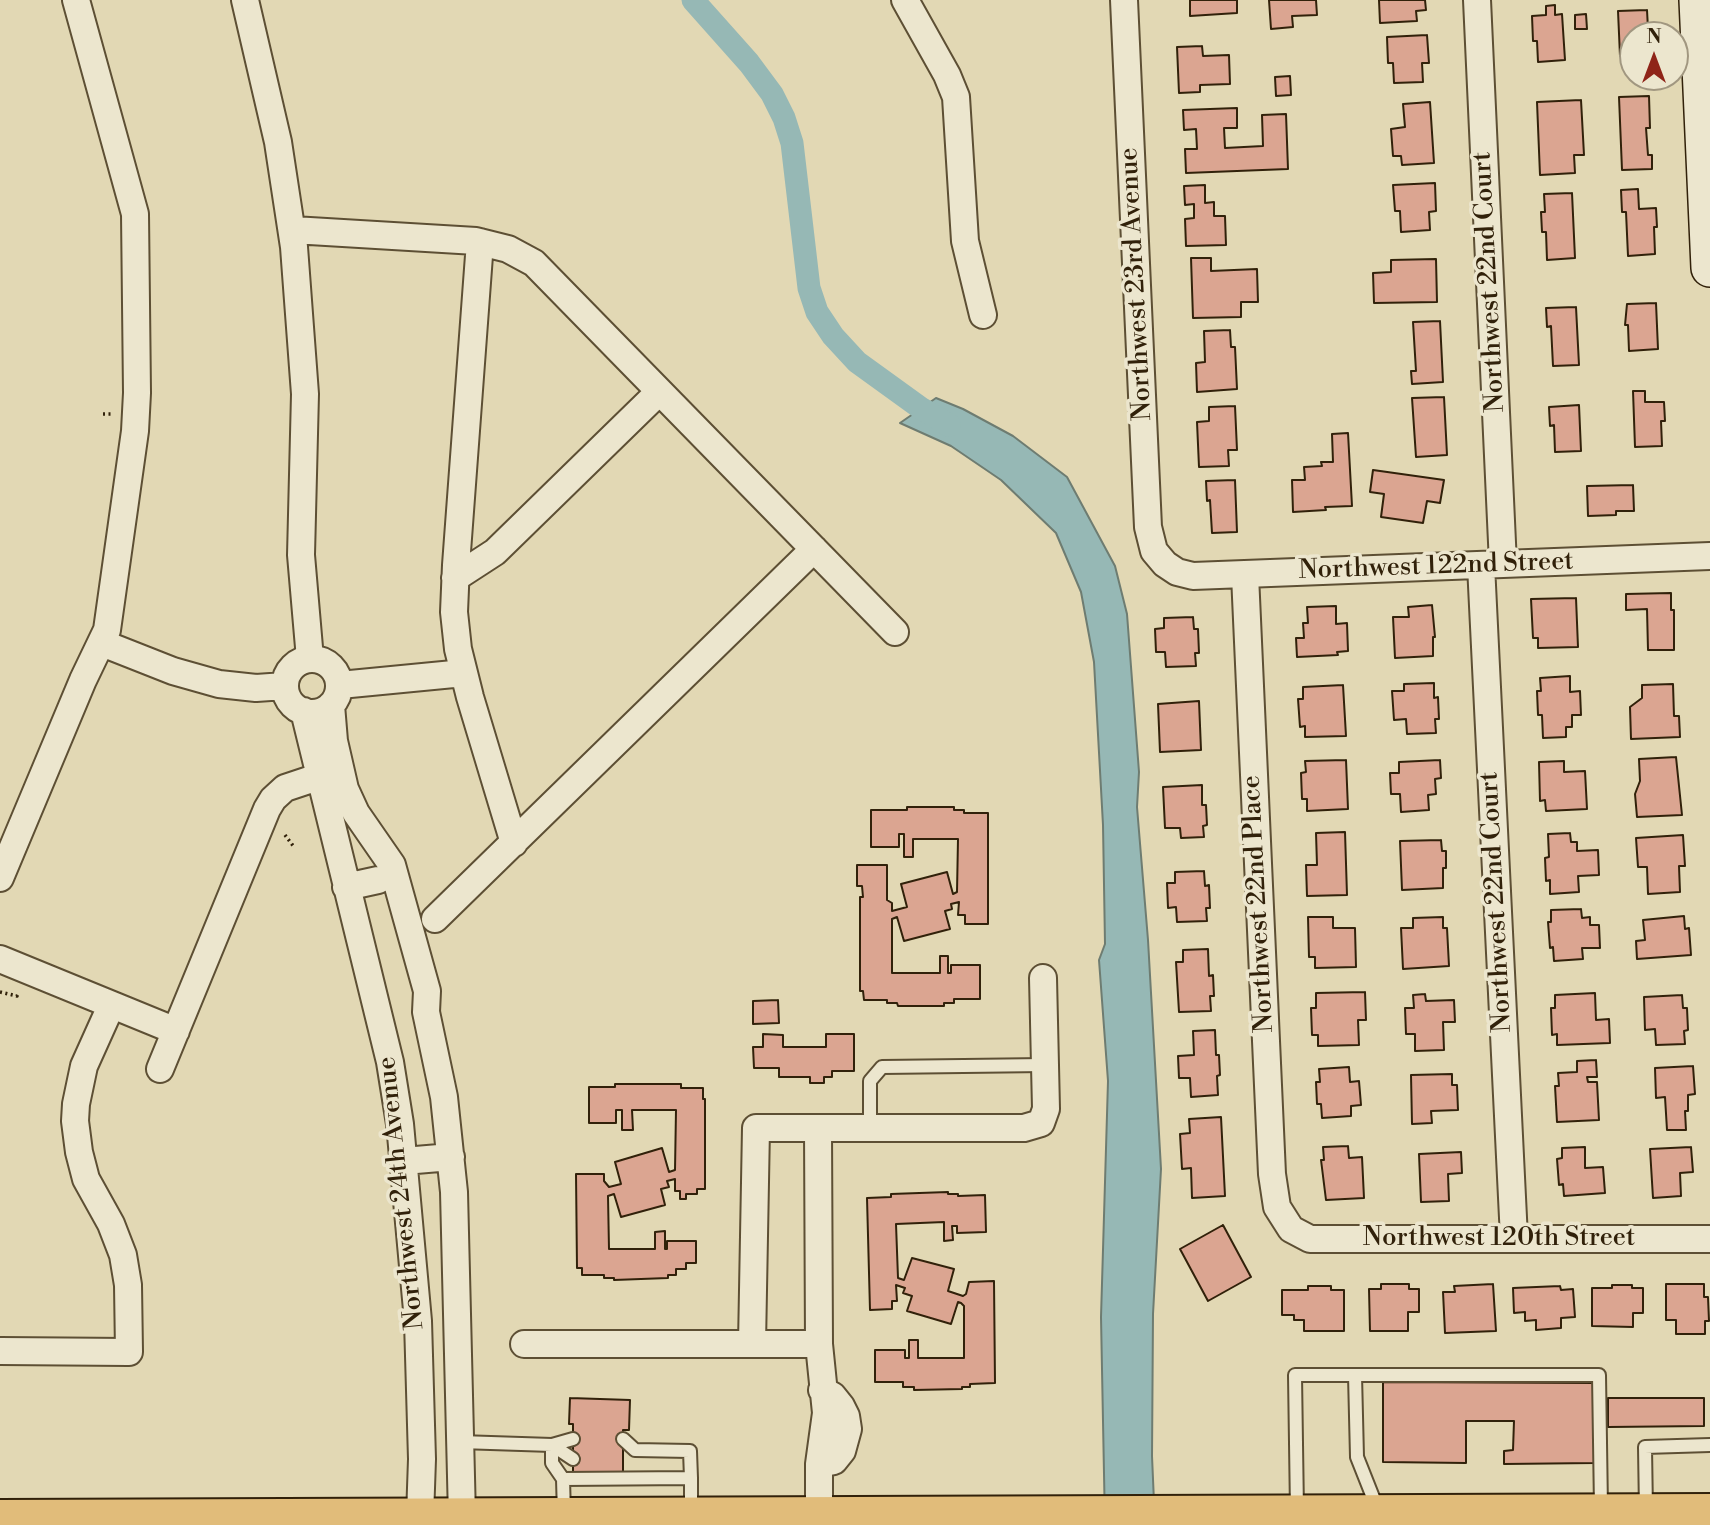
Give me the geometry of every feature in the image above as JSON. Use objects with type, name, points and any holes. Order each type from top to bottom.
[{"type":"highway","points":[[0,1519],[462,1521],[564,1517],[1095,1514],[1297,1514],[1375,1518],[1710,1513]]},
{"type":"main road","points":[[1698,0],[1706,79],[1710,268]]},
{"type":"street","points":[[0,878],[83,680],[102,643],[114,591],[135,431],[137,230],[132,198],[76,0]]},
{"type":"street","points":[[245,0],[273,116],[293,230],[304,394],[300,534],[310,659]]},
{"type":"street","points":[[905,0],[947,75],[956,97],[965,241],[983,315]]},
{"type":"street","name":"Northwest 23rd Avenue","points":[[1124,0],[1148,527],[1154,551],[1165,564]]},
{"type":"street","name":"Northwest 22nd Court","points":[[1477,0],[1514,1238]]},
{"type":"street","points":[[293,230],[480,242],[508,248],[534,262],[895,632]]},
{"type":"street","points":[[480,242],[455,578],[455,627],[464,673],[514,843]]},
{"type":"street","points":[[455,578],[495,552],[659,391]]},
{"type":"street","points":[[435,919],[814,549]]},
{"type":"street","name":"Northwest 122nd Street","points":[[1165,564],[1188,576],[1710,556]]},
{"type":"street","name":"Northwest 22nd Place","points":[[1245,575],[1272,1174],[1277,1207],[1291,1229]]},
{"type":"street","points":[[102,643],[173,671],[219,684],[256,688],[285,686]]},
{"type":"street","points":[[335,695],[338,677],[327,663],[310,659],[290,671],[285,686],[290,701],[304,712],[318,712],[335,695],[464,673]]},
{"type":"street","name":"Northwest 24th Avenue","points":[[335,695],[334,741],[341,775],[351,802],[366,829],[386,853],[396,877],[427,991],[426,1012],[444,1097],[456,1219],[462,1521]]},
{"type":"street","name":"Northwest 24th Avenue","points":[[304,712],[390,1062],[413,1249],[420,1361],[420,1521]]},
{"type":"street","points":[[160,1069],[267,809],[285,788],[318,777]]},
{"type":"street","name":"Northwest 24th Avenue","points":[[366,829],[412,1000],[426,1012]]},
{"type":"street","points":[[346,887],[378,880]]},
{"type":"street","points":[[0,958],[176,1031]]},
{"type":"street","points":[[752,1344],[756,1128],[1024,1128],[1041,1123],[1046,1108],[1043,978]]},
{"type":"street","points":[[0,1351],[129,1352],[128,1285],[123,1255],[111,1224],[86,1179],[75,1121],[84,1066],[111,1006]]},
{"type":"street","points":[[818,1129],[819,1344],[822,1390],[833,1396],[841,1406],[848,1429],[842,1451],[834,1461],[819,1464]]},
{"type":"street","points":[[404,1161],[451,1157]]},
{"type":"street","name":"Northwest 120th Street","points":[[1291,1229],[1310,1239],[1710,1239]]},
{"type":"street","points":[[524,1344],[819,1344]]},
{"type":"street","points":[[819,1344],[806,1424],[808,1440],[819,1464],[819,1516]]},
{"type":"lane","points":[[870,1129],[870,1081],[883,1067],[1045,1065]]},
{"type":"lane","points":[[1297,1514],[1295,1375],[1599,1375],[1601,1515]]},
{"type":"lane","points":[[1355,1375],[1357,1457],[1375,1518]]},
{"type":"lane","points":[[460,1442],[552,1445],[573,1438]]},
{"type":"lane","points":[[623,1439],[635,1450]]},
{"type":"lane","points":[[1646,1515],[1645,1447],[1710,1444]]},
{"type":"lane","points":[[552,1445],[573,1459]]},
{"type":"lane","points":[[552,1445],[552,1463],[563,1479],[564,1517]]},
{"type":"lane","points":[[623,1459],[635,1450],[690,1451],[691,1516]]},
{"type":"lane","points":[[563,1479],[691,1478]]},
{"type":"path","points":[[103,414],[112,414]]},
{"type":"path","points":[[285,835],[295,847]]},
{"type":"path","points":[[0,992],[17,996],[19,989]]},
{"type":"water","points":[[936,398],[1013,436],[1067,477],[1115,566],[1127,614],[1139,772],[1137,807],[1148,940],[1161,1169],[1153,1314],[1152,1456],[1155,1525],[1105,1525],[1101,1317],[1108,1081],[1099,960],[1105,944],[1103,825],[1094,662],[1081,592],[1056,533],[1001,480],[951,446],[900,423]]},
{"type":"building","points":[[1190,0],[1237,0],[1237,13],[1190,16]]},
{"type":"building","points":[[1269,0],[1316,0],[1317,15],[1292,16],[1293,27],[1271,29]]},
{"type":"building","points":[[1379,0],[1425,0],[1426,10],[1416,11],[1417,21],[1380,23]]},
{"type":"building","points":[[1555,5],[1555,15],[1562,14],[1565,60],[1538,62],[1537,41],[1533,41],[1532,16],[1546,15],[1546,6]]},
{"type":"building","points":[[1647,10],[1648,21],[1619,21],[1619,34],[1618,11]]},
{"type":"building","points":[[1586,14],[1587,29],[1575,29],[1575,15]]},
{"type":"building","points":[[1427,35],[1429,63],[1422,63],[1423,82],[1394,83],[1393,63],[1388,63],[1387,37]]},
{"type":"building","points":[[1202,46],[1203,56],[1229,55],[1230,84],[1200,85],[1200,92],[1179,93],[1177,47]]},
{"type":"building","points":[[1290,76],[1291,95],[1276,96],[1275,77]]},
{"type":"building","points":[[1649,96],[1650,128],[1646,128],[1652,169],[1622,170],[1619,97]]},
{"type":"building","points":[[1581,100],[1584,155],[1574,155],[1575,173],[1540,175],[1537,102]]},
{"type":"building","points":[[1430,102],[1434,163],[1402,165],[1401,156],[1393,156],[1391,129],[1405,127],[1403,104]]},
{"type":"building","points":[[1237,108],[1237,128],[1224,128],[1225,148],[1263,146],[1262,115],[1286,114],[1288,169],[1186,173],[1185,149],[1197,149],[1196,129],[1184,130],[1183,110]]},
{"type":"building","points":[[1435,183],[1436,211],[1429,212],[1430,230],[1401,232],[1400,211],[1395,211],[1393,185]]},
{"type":"building","points":[[1205,185],[1205,203],[1214,202],[1214,216],[1225,216],[1226,245],[1186,246],[1185,219],[1194,218],[1194,204],[1185,205],[1184,186]]},
{"type":"building","points":[[1638,189],[1639,209],[1656,208],[1655,254],[1628,256],[1626,212],[1622,212],[1621,190]]},
{"type":"building","points":[[1572,193],[1575,258],[1547,260],[1546,232],[1542,232],[1541,212],[1545,212],[1544,194]]},
{"type":"building","points":[[1191,258],[1211,258],[1211,271],[1257,269],[1258,302],[1241,302],[1241,317],[1193,318]]},
{"type":"building","points":[[1436,259],[1437,302],[1374,303],[1373,273],[1391,272],[1391,260]]},
{"type":"building","points":[[1656,303],[1658,349],[1629,351],[1628,325],[1625,325],[1627,304]]},
{"type":"building","points":[[1576,307],[1579,365],[1553,366],[1551,326],[1547,327],[1546,308]]},
{"type":"building","points":[[1440,321],[1443,382],[1412,384],[1411,371],[1416,371],[1413,322]]},
{"type":"building","points":[[1230,330],[1231,347],[1235,347],[1237,389],[1197,392],[1196,363],[1205,362],[1204,331]]},
{"type":"building","points":[[1633,391],[1645,391],[1645,402],[1664,402],[1665,421],[1661,421],[1662,446],[1635,447]]},
{"type":"building","points":[[1444,397],[1447,455],[1416,457],[1412,398]]},
{"type":"building","points":[[1579,405],[1581,451],[1555,452],[1554,425],[1550,426],[1549,407]]},
{"type":"building","points":[[1235,406],[1237,450],[1228,450],[1229,466],[1199,467],[1197,422],[1209,421],[1209,407]]},
{"type":"building","points":[[1348,433],[1352,506],[1293,512],[1292,480],[1305,480],[1304,467],[1333,462],[1332,434]]},
{"type":"building","points":[[1373,470],[1444,480],[1440,503],[1427,501],[1423,523],[1381,517],[1384,494],[1370,492]]},
{"type":"building","points":[[1235,480],[1237,532],[1212,533],[1206,481]]},
{"type":"building","points":[[1633,485],[1634,511],[1588,516],[1587,486]]},
{"type":"building","points":[[1671,593],[1671,610],[1674,610],[1674,650],[1648,650],[1647,609],[1626,610],[1626,594]]},
{"type":"building","points":[[1576,598],[1578,647],[1538,648],[1538,638],[1533,638],[1531,599]]},
{"type":"building","points":[[1432,605],[1435,637],[1433,656],[1395,658],[1393,617],[1409,617],[1408,607]]},
{"type":"building","points":[[1336,606],[1336,624],[1347,623],[1348,651],[1337,652],[1338,655],[1297,657],[1296,638],[1304,638],[1303,623],[1308,623],[1307,607]]},
{"type":"building","points":[[1193,617],[1194,629],[1198,629],[1199,653],[1195,653],[1196,666],[1166,667],[1165,652],[1156,652],[1155,629],[1164,628],[1164,618]]},
{"type":"building","points":[[1570,676],[1570,692],[1580,691],[1581,715],[1572,715],[1572,727],[1566,727],[1566,737],[1543,738],[1542,715],[1538,715],[1537,691],[1541,691],[1540,678]]},
{"type":"building","points":[[1434,683],[1439,719],[1435,719],[1436,733],[1407,734],[1406,719],[1394,720],[1392,691],[1404,691],[1404,684]]},
{"type":"building","points":[[1673,684],[1674,716],[1679,716],[1680,737],[1631,739],[1630,707],[1642,698],[1642,685]]},
{"type":"building","points":[[1343,685],[1346,736],[1305,737],[1305,726],[1300,727],[1298,699],[1303,699],[1303,687]]},
{"type":"building","points":[[1199,701],[1201,750],[1160,752],[1158,704]]},
{"type":"building","points":[[1676,757],[1682,815],[1637,817],[1635,794],[1640,781],[1639,759]]},
{"type":"building","points":[[1346,760],[1348,809],[1307,811],[1307,799],[1302,799],[1301,773],[1306,772],[1305,761]]},
{"type":"building","points":[[1440,760],[1441,778],[1435,779],[1436,794],[1428,795],[1429,810],[1401,812],[1400,794],[1391,794],[1390,773],[1399,773],[1399,762]]},
{"type":"building","points":[[1564,761],[1564,772],[1585,771],[1587,809],[1546,811],[1545,800],[1540,801],[1539,762]]},
{"type":"building","points":[[1202,785],[1202,805],[1206,805],[1207,825],[1203,826],[1204,837],[1181,838],[1180,828],[1165,828],[1163,787]]},
{"type":"building","points":[[907,807],[954,807],[954,810],[964,810],[964,813],[988,813],[988,924],[965,924],[965,915],[958,915],[959,902],[951,904],[952,909],[945,911],[950,929],[904,941],[897,917],[892,919],[892,973],[940,973],[940,956],[948,956],[948,973],[951,973],[951,965],[980,965],[980,999],[954,999],[954,1003],[944,1003],[944,1006],[898,1006],[897,1003],[887,1003],[887,1000],[864,1000],[863,991],[860,991],[860,897],[863,897],[862,886],[857,886],[857,865],[887,865],[887,900],[892,903],[892,911],[907,907],[901,884],[947,872],[953,894],[957,892],[958,839],[913,839],[913,857],[904,857],[904,834],[899,834],[899,847],[871,847],[871,810],[907,810]]},
{"type":"building","points":[[1345,832],[1347,895],[1307,896],[1306,865],[1317,865],[1316,833]]},
{"type":"building","points":[[1570,833],[1571,842],[1577,842],[1577,851],[1598,850],[1599,875],[1578,876],[1579,892],[1550,894],[1550,880],[1546,881],[1545,858],[1549,857],[1548,834]]},
{"type":"building","points":[[1683,835],[1685,866],[1679,866],[1680,892],[1648,894],[1647,867],[1638,867],[1636,838]]},
{"type":"building","points":[[1441,840],[1442,851],[1446,851],[1443,888],[1402,890],[1400,841]]},
{"type":"building","points":[[1204,871],[1205,886],[1209,885],[1210,908],[1206,908],[1207,921],[1177,922],[1176,907],[1168,908],[1167,883],[1175,883],[1175,872]]},
{"type":"building","points":[[1581,909],[1582,918],[1590,917],[1590,925],[1599,925],[1600,948],[1582,948],[1583,959],[1554,961],[1548,922],[1551,922],[1551,910]]},
{"type":"building","points":[[1684,916],[1685,929],[1689,928],[1691,955],[1637,959],[1636,941],[1645,940],[1643,920]]},
{"type":"building","points":[[1308,917],[1333,917],[1333,928],[1355,928],[1356,967],[1315,968],[1315,957],[1309,957]]},
{"type":"building","points":[[1443,917],[1443,928],[1447,928],[1449,966],[1403,969],[1401,928],[1413,928],[1413,918]]},
{"type":"building","points":[[1208,949],[1209,976],[1213,975],[1214,996],[1210,996],[1211,1011],[1179,1012],[1176,962],[1183,962],[1183,950]]},
{"type":"building","points":[[1365,992],[1366,1020],[1358,1020],[1359,1045],[1318,1046],[1318,1035],[1312,1035],[1311,1008],[1316,1008],[1316,993]]},
{"type":"building","points":[[1595,993],[1596,1020],[1609,1019],[1610,1043],[1557,1045],[1557,1034],[1552,1035],[1551,1008],[1555,1008],[1555,995]]},
{"type":"building","points":[[1425,994],[1426,1001],[1454,1000],[1455,1022],[1443,1022],[1444,1050],[1415,1051],[1415,1034],[1406,1034],[1405,1008],[1414,1008],[1413,995]]},
{"type":"building","points":[[1682,995],[1683,1008],[1687,1008],[1688,1030],[1684,1031],[1685,1044],[1656,1045],[1655,1029],[1645,1030],[1644,997]]},
{"type":"building","points":[[778,1000],[779,1023],[753,1024],[753,1001]]},
{"type":"building","points":[[1215,1030],[1220,1075],[1217,1076],[1218,1095],[1191,1097],[1190,1078],[1179,1078],[1178,1056],[1194,1055],[1193,1031]]},
{"type":"building","points":[[763,1034],[783,1035],[783,1047],[826,1047],[826,1034],[854,1034],[854,1071],[832,1071],[832,1077],[824,1077],[824,1083],[810,1083],[810,1077],[779,1077],[779,1068],[754,1068],[753,1047],[763,1047]]},
{"type":"building","points":[[1596,1060],[1597,1077],[1587,1077],[1588,1082],[1597,1082],[1599,1120],[1557,1122],[1555,1086],[1559,1086],[1558,1073],[1577,1072],[1577,1061]]},
{"type":"building","points":[[1693,1066],[1695,1094],[1688,1095],[1686,1130],[1667,1130],[1665,1097],[1656,1098],[1655,1068]]},
{"type":"building","points":[[1349,1067],[1350,1082],[1359,1081],[1361,1105],[1351,1106],[1351,1116],[1322,1118],[1321,1104],[1317,1104],[1316,1082],[1320,1082],[1319,1069]]},
{"type":"building","points":[[1452,1074],[1452,1085],[1457,1085],[1458,1110],[1431,1111],[1432,1123],[1412,1124],[1411,1075]]},
{"type":"building","points":[[615,1084],[681,1084],[681,1088],[703,1088],[705,1189],[697,1189],[697,1194],[686,1194],[686,1199],[680,1199],[680,1191],[675,1191],[675,1179],[667,1181],[669,1187],[661,1189],[665,1205],[621,1217],[614,1194],[608,1196],[609,1249],[655,1249],[655,1232],[665,1231],[665,1249],[667,1241],[696,1241],[696,1263],[686,1263],[686,1269],[676,1269],[676,1275],[668,1275],[668,1278],[614,1280],[604,1278],[604,1275],[582,1275],[582,1268],[577,1268],[576,1174],[604,1174],[604,1181],[609,1187],[621,1184],[615,1162],[662,1148],[669,1172],[675,1170],[676,1110],[632,1110],[633,1130],[622,1130],[622,1110],[616,1110],[616,1123],[589,1123],[589,1087],[615,1087]]},
{"type":"building","points":[[1221,1117],[1225,1196],[1192,1198],[1191,1168],[1182,1169],[1180,1134],[1190,1133],[1189,1119]]},
{"type":"building","points":[[1348,1146],[1349,1158],[1362,1157],[1364,1198],[1326,1200],[1321,1160],[1324,1160],[1323,1147]]},
{"type":"building","points":[[1585,1147],[1585,1168],[1603,1167],[1605,1193],[1564,1196],[1563,1184],[1559,1185],[1557,1159],[1562,1158],[1562,1148]]},
{"type":"building","points":[[1691,1147],[1693,1172],[1680,1173],[1681,1196],[1653,1198],[1650,1149]]},
{"type":"building","points":[[1461,1152],[1462,1173],[1448,1174],[1449,1201],[1421,1202],[1419,1154]]},
{"type":"building","points":[[948,1192],[958,1196],[985,1195],[986,1232],[957,1233],[957,1226],[952,1226],[953,1240],[944,1241],[944,1222],[896,1224],[898,1278],[904,1280],[912,1258],[954,1269],[948,1291],[963,1296],[969,1282],[994,1281],[995,1383],[970,1384],[970,1387],[962,1389],[914,1390],[914,1387],[903,1387],[903,1382],[875,1382],[875,1350],[905,1350],[905,1358],[909,1358],[909,1340],[918,1340],[918,1358],[964,1358],[964,1306],[961,1303],[958,1302],[951,1324],[907,1311],[912,1296],[903,1293],[905,1288],[896,1285],[897,1301],[892,1301],[892,1309],[870,1310],[867,1198],[891,1197],[891,1194]]},
{"type":"building","points":[[1223,1225],[1251,1277],[1208,1301],[1180,1249]]},
{"type":"building","points":[[1381,1284],[1409,1284],[1409,1289],[1419,1289],[1419,1312],[1408,1312],[1408,1331],[1370,1331],[1369,1289],[1381,1289]]},
{"type":"building","points":[[1493,1284],[1496,1331],[1445,1333],[1443,1292],[1455,1292],[1454,1286]]},
{"type":"building","points":[[1666,1284],[1704,1284],[1704,1297],[1708,1297],[1709,1321],[1705,1321],[1705,1334],[1676,1334],[1676,1320],[1666,1320]]},
{"type":"building","points":[[1612,1285],[1643,1288],[1643,1313],[1633,1313],[1633,1327],[1592,1326],[1592,1288],[1612,1288]]},
{"type":"building","points":[[1308,1286],[1331,1286],[1331,1290],[1344,1290],[1344,1331],[1304,1331],[1304,1320],[1294,1320],[1294,1315],[1282,1315],[1282,1290],[1308,1290]]},
{"type":"building","points":[[1560,1286],[1561,1290],[1573,1289],[1575,1317],[1561,1318],[1561,1328],[1536,1330],[1536,1320],[1525,1321],[1525,1312],[1514,1313],[1513,1288]]},
{"type":"building","points":[[1383,1382],[1596,1383],[1595,1463],[1504,1464],[1504,1451],[1513,1450],[1514,1421],[1466,1421],[1466,1463],[1383,1462]]},
{"type":"building","points":[[570,1398],[630,1400],[629,1430],[623,1430],[623,1475],[573,1475]]},
{"type":"building","points":[[1608,1398],[1704,1398],[1704,1426],[1608,1427]]},
{"type":"waterway","points":[[693,0],[749,63],[772,94],[784,118],[792,143],[809,288],[817,312],[833,336],[857,362],[949,425]]}]
